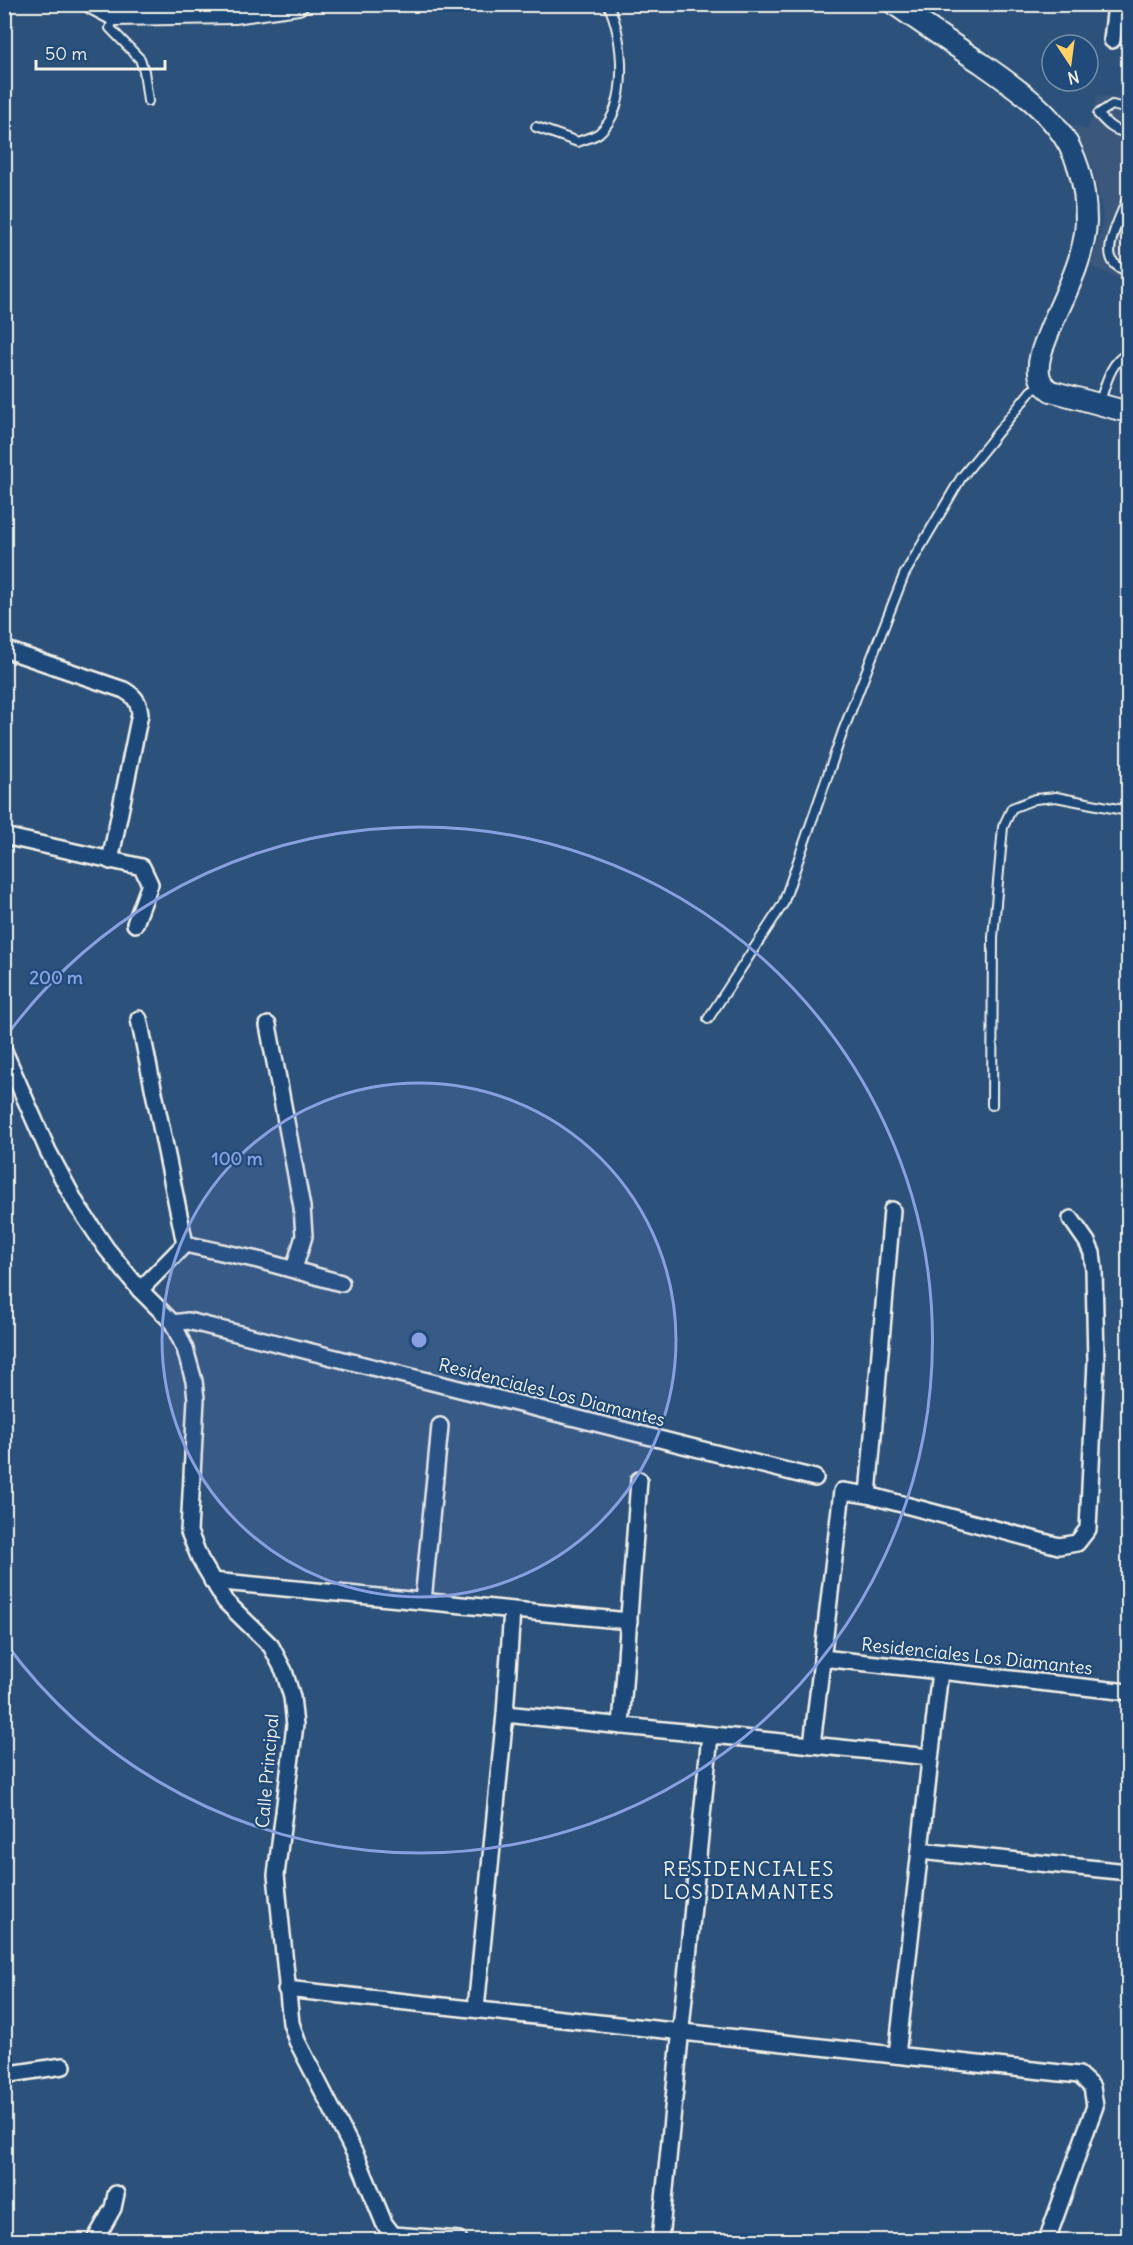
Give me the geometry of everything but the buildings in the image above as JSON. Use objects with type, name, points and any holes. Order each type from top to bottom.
[{"type":"street","points":[[93,4],[114,15],[234,13],[298,4]]},
{"type":"street","points":[[894,4],[1018,89],[1042,109],[1062,134],[1077,162],[1084,192],[1086,224],[1080,255],[1040,355],[1039,375],[1042,384],[1051,391],[1128,412]]},
{"type":"street","points":[[1112,40],[1116,4]]},
{"type":"street","points":[[4,650],[124,690],[134,696],[140,705],[110,861]]},
{"type":"street","points":[[4,836],[142,867],[150,884],[135,924]]},
{"type":"street","points":[[139,1019],[185,1244]]},
{"type":"street","points":[[268,1025],[302,1207],[304,1236],[294,1269]]},
{"type":"street","points":[[4,1051],[48,1151],[77,1205],[106,1248],[140,1290],[172,1323]]},
{"type":"street","points":[[868,1495],[891,1210]]},
{"type":"street","points":[[812,1745],[840,1494],[844,1490],[1059,1546],[1077,1543],[1085,1535],[1090,1524],[1097,1323],[1092,1253],[1071,1219]]},
{"type":"street","points":[[185,1244],[294,1269],[341,1283]]},
{"type":"street","points":[[140,1290],[185,1244]]},
{"type":"street","name":"Residenciales Los Diamantes","points":[[172,1323],[188,1321],[815,1478]]},
{"type":"street","name":"Calle Principal","points":[[172,1323],[190,1365],[196,1399],[189,1532],[194,1548],[225,1601],[271,1646],[284,1671],[292,1697],[295,1725],[276,1875],[291,2023],[297,2042],[358,2162],[392,2238]]},
{"type":"street","points":[[423,1601],[440,1426]]},
{"type":"street","points":[[621,1726],[639,1480]]},
{"type":"street","points":[[212,1581],[628,1622]]},
{"type":"street","points":[[476,2009],[505,1714],[512,1610]]},
{"type":"street","name":"Residenciales Los Diamantes","points":[[822,1658],[1128,1692]]},
{"type":"street","points":[[897,2055],[940,1671]]},
{"type":"street","points":[[505,1714],[930,1757]]},
{"type":"street","points":[[660,2241],[710,1735]]},
{"type":"street","points":[[920,1851],[1128,1872]]},
{"type":"street","points":[[286,1989],[1079,2075],[1088,2081],[1094,2093],[1095,2106],[1047,2241]]},
{"type":"street","points":[[4,2075],[63,2066]]},
{"type":"street","points":[[95,2241],[113,2208],[116,2194]]},
{"type":"street","points":[[392,2238],[459,2241]]},
{"type":"lane","points":[[536,127],[578,142],[598,134],[613,116],[621,81],[621,70],[616,20],[608,4]]},
{"type":"lane","points":[[114,15],[110,28],[140,60],[144,71],[148,101]]},
{"type":"lane","points":[[1128,109],[1112,105],[1098,114],[1109,127],[1128,132]]},
{"type":"lane","points":[[1128,197],[1110,243],[1111,257],[1118,267],[1128,272]]},
{"type":"lane","points":[[1099,405],[1109,374],[1117,359],[1128,353]]},
{"type":"lane","points":[[708,1018],[783,904],[843,731],[904,575],[961,478],[1031,391],[1042,384]]},
{"type":"lane","points":[[992,1105],[993,937],[1003,827],[1012,808],[1035,799],[1056,797],[1128,812]]},
{"type":"shaded area","points":[[1098,95],[1128,100],[1128,283],[1091,266],[1103,218],[1093,167],[1072,125],[1088,130]]},
{"type":"district","name":"RESIDENCIALES LOS DIAMANTES","points":[[749,1880]]}]
